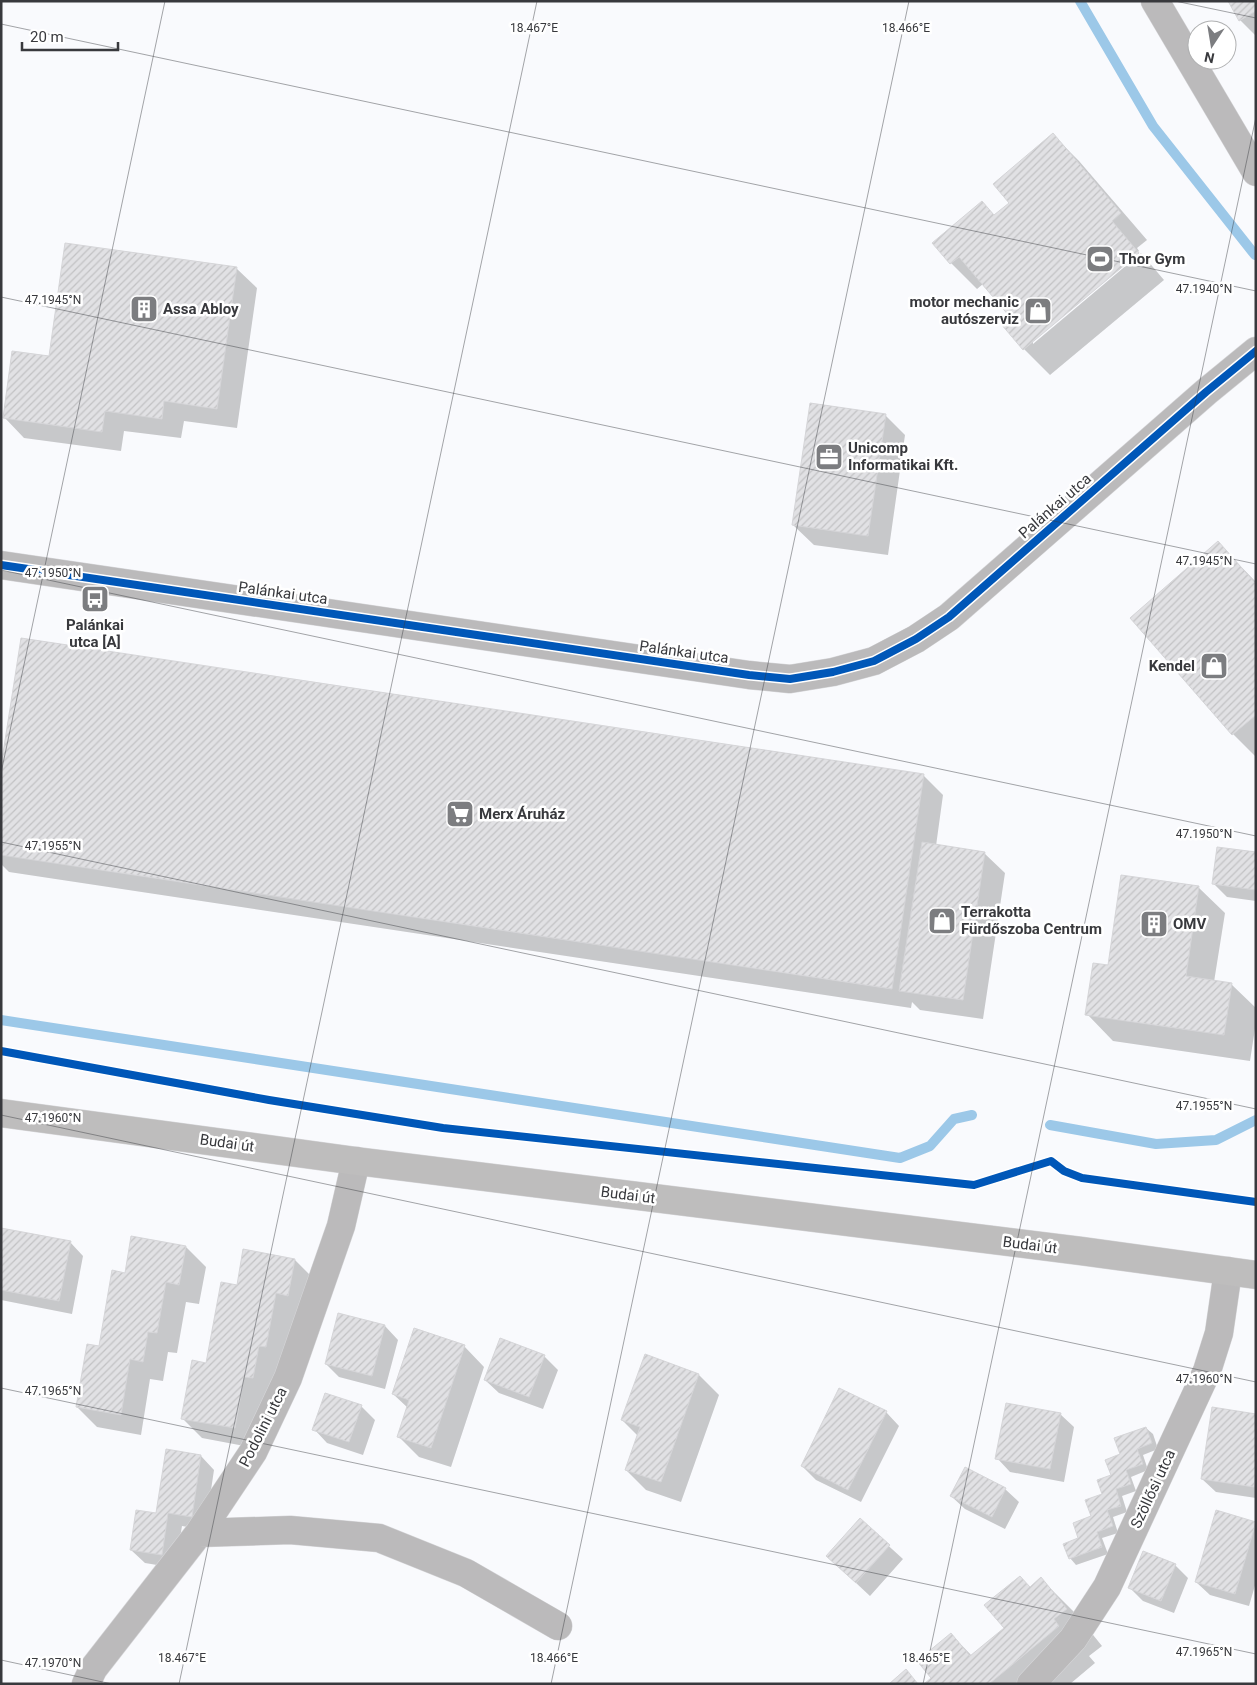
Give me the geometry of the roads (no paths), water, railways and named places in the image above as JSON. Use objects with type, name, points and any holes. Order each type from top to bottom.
[{"type":"main road","name":"Budai út","points":[[1,1113],[356,1161],[1081,1251],[1256,1275]]},
{"type":"street","points":[[1155,1],[1256,172]]},
{"type":"street","name":"Palánkai utca","points":[[1,565],[790,680],[833,672],[874,661],[916,639],[949,617],[1206,392],[1256,351]]},
{"type":"street","name":"Podolini utca","points":[[86,1684],[93,1669],[199,1533],[253,1452],[288,1378],[341,1226],[356,1161]]},
{"type":"street","name":"Szöllősi utca","points":[[1031,1684],[1073,1639],[1107,1587],[1207,1371],[1219,1333],[1228,1271]]},
{"type":"street","points":[[199,1533],[290,1530],[380,1538],[466,1572],[558,1626]]},
{"type":"waterway","points":[[1080,1],[1153,126],[1255,255]]},
{"type":"waterway","points":[[1,1020],[900,1158],[930,1146],[954,1119],[972,1115]]},
{"type":"waterway","points":[[1050,1125],[1156,1144],[1216,1140],[1256,1120]]},
{"type":"place","name":"Thor Gym","points":[[1100,259]]},
{"type":"place","name":"Assa Abloy","points":[[144,309]]},
{"type":"place","name":"motor mechanic autószerviz","points":[[1038,311]]},
{"type":"place","name":"Unicomp Informatikai Kft.","points":[[829,457]]},
{"type":"place","name":"Palánkai utca [A]","points":[[95,599]]},
{"type":"place","name":"Kendel","points":[[1214,666]]},
{"type":"place","name":"Merx Áruház","points":[[460,814]]},
{"type":"place","name":"Terrakotta Fürdőszoba Centrum","points":[[942,921]]},
{"type":"place","name":"OMV","points":[[1154,924]]}]
